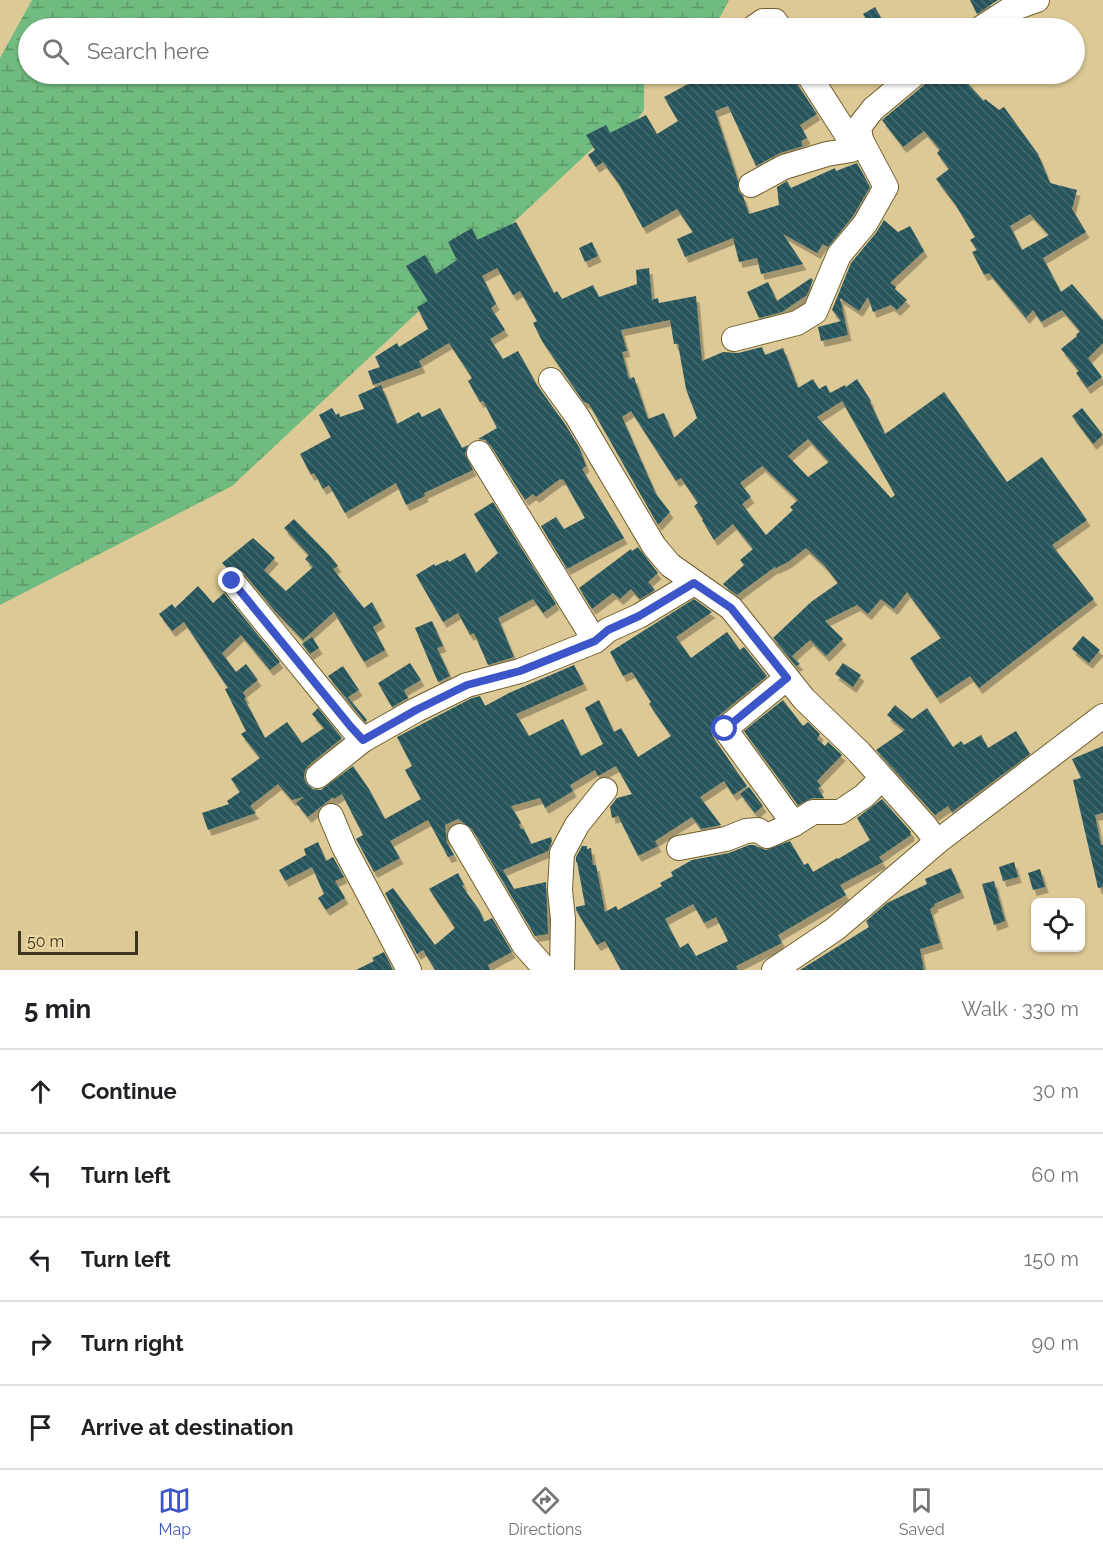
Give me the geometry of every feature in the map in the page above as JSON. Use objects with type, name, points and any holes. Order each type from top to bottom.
[{"type":"street","points":[[997,18],[1009,10],[1037,0]]},
{"type":"street","points":[[734,339],[797,322],[815,312],[839,255],[865,224],[886,188],[858,143],[815,84]]},
{"type":"street","points":[[751,185],[784,167],[827,154],[851,150],[858,143],[859,127],[873,109],[903,84]]},
{"type":"street","points":[[551,380],[577,416],[654,546],[670,565],[731,608],[804,699],[860,753],[881,779],[926,826],[937,842]]},
{"type":"street","points":[[479,453],[595,641]]},
{"type":"street","points":[[232,581],[363,740]]},
{"type":"street","points":[[318,776],[363,740],[416,710],[467,685],[520,671],[595,641],[608,630],[639,616],[694,583]]},
{"type":"street","points":[[787,678],[725,729],[794,824]]},
{"type":"street","points":[[774,970],[835,929],[937,842],[1103,716]]},
{"type":"street","points":[[679,848],[726,838],[746,831],[758,830],[767,836],[794,824],[813,812],[840,812],[864,796],[881,779]]},
{"type":"street","points":[[562,970],[563,919],[560,890],[562,853],[578,825],[605,790]]},
{"type":"street","points":[[331,816],[348,856],[409,970]]},
{"type":"street","points":[[460,836],[524,945],[546,970]]},
{"type":"green space","points":[[32,0],[729,0],[720,18],[22,18]]},
{"type":"green space","points":[[18,25],[18,84],[644,84],[644,110],[630,129],[594,147],[232,486],[0,605],[0,58]]},
{"type":"building","points":[[970,0],[998,0],[977,14]]},
{"type":"building","points":[[875,7],[881,18],[866,18],[863,14]]},
{"type":"building","points":[[688,84],[797,84],[817,114],[800,125],[807,138],[801,141],[803,146],[780,153],[756,166],[728,106],[715,111],[738,181],[738,191],[743,196],[749,214],[779,205],[777,187],[787,181],[791,188],[835,168],[836,171],[857,163],[870,187],[853,216],[828,247],[823,244],[817,253],[783,234],[803,264],[761,274],[757,258],[739,262],[733,238],[685,257],[677,239],[693,232],[677,209],[643,228],[619,184],[603,162],[596,167],[588,155],[595,150],[586,135],[606,125],[610,133],[646,115],[657,134],[678,121],[664,97]]},
{"type":"building","points":[[925,84],[968,84],[984,101],[985,99],[999,110],[1004,107],[1038,154],[1050,183],[1077,190],[1072,209],[1086,232],[1043,258],[1061,292],[1072,284],[1103,320],[1103,343],[1088,358],[1102,377],[1087,388],[1076,373],[1079,371],[1061,349],[1080,331],[1062,310],[1041,322],[1033,310],[1026,318],[989,273],[984,275],[972,252],[977,250],[970,240],[975,237],[955,204],[936,179],[949,169],[937,153],[940,150],[924,131],[903,147],[882,120]],"holes":[[[1030,214],[1049,235],[1022,250],[1010,226]]]},
{"type":"building","points":[[884,220],[898,232],[910,226],[924,251],[890,283],[907,300],[897,310],[891,305],[873,312],[868,297],[859,311],[840,298],[848,335],[821,341],[818,327],[841,321],[832,310],[851,263]]},
{"type":"building","points":[[516,222],[554,293],[557,291],[562,299],[593,285],[599,297],[637,284],[636,270],[649,268],[652,300],[658,298],[659,303],[696,296],[702,361],[723,352],[738,353],[762,347],[765,355],[783,348],[798,388],[813,379],[819,389],[826,385],[830,393],[845,385],[846,387],[857,379],[871,401],[885,434],[944,392],[1007,482],[1042,457],[1087,520],[1052,545],[1094,599],[979,688],[970,676],[937,698],[910,658],[941,638],[907,592],[894,609],[881,599],[868,614],[857,605],[825,621],[843,639],[826,656],[810,640],[792,656],[800,664],[796,666],[773,638],[811,602],[838,583],[824,565],[806,548],[737,595],[725,586],[723,584],[744,565],[740,560],[753,549],[733,524],[714,540],[694,506],[698,503],[681,478],[676,481],[631,411],[622,417],[656,494],[670,512],[658,525],[589,404],[583,401],[542,341],[533,323],[537,321],[520,291],[513,295],[497,268],[482,276],[496,304],[491,308],[505,330],[490,339],[503,359],[518,351],[537,385],[579,447],[586,466],[582,469],[624,538],[567,569],[541,526],[556,517],[564,529],[585,518],[563,479],[536,497],[533,494],[525,500],[491,446],[485,440],[478,439],[497,428],[483,401],[480,402],[468,381],[472,378],[449,343],[419,361],[422,367],[373,385],[368,371],[380,367],[375,357],[397,343],[399,347],[428,329],[417,307],[428,301],[406,266],[425,255],[436,274],[457,260],[448,242],[472,228],[477,240]],"holes":[[[670,320],[674,344],[678,344],[686,389],[697,418],[674,438],[664,413],[648,419],[634,377],[629,379],[622,352],[627,351],[621,330]],[[842,401],[895,495],[891,498],[817,417]],[[808,439],[829,462],[808,477],[788,456]],[[762,466],[798,500],[790,507],[793,510],[766,535],[742,504],[751,497],[740,483]]]},
{"type":"building","points":[[592,242],[598,256],[585,262],[579,248]]},
{"type":"building","points":[[811,278],[813,280],[807,295],[782,312],[759,318],[747,292],[768,282],[777,301]]},
{"type":"building","points":[[381,385],[397,424],[419,412],[422,417],[440,408],[462,448],[468,445],[465,454],[473,470],[424,493],[425,496],[406,505],[396,483],[345,513],[329,485],[323,489],[314,473],[311,475],[300,454],[331,437],[319,415],[332,408],[336,415],[339,413],[340,417],[364,409],[358,395]]},
{"type":"building","points":[[1082,408],[1103,435],[1093,444],[1072,416]]},
{"type":"building","points":[[493,502],[556,604],[543,613],[533,599],[498,618],[514,657],[488,665],[474,633],[470,635],[458,613],[443,622],[416,575],[434,564],[435,566],[448,560],[449,562],[465,553],[476,573],[498,553],[474,514]]},
{"type":"building","points":[[294,519],[338,566],[333,569],[364,608],[372,602],[382,621],[373,627],[385,650],[364,662],[334,612],[303,640],[274,610],[243,572],[236,568],[227,568],[222,563],[253,538],[275,558],[264,570],[286,591],[313,567],[305,559],[309,555],[284,528]]},
{"type":"building","points":[[638,547],[658,573],[648,582],[655,590],[640,599],[631,589],[620,599],[613,593],[592,609],[579,588],[631,549],[632,551]]},
{"type":"building","points":[[198,586],[213,603],[224,593],[280,662],[270,670],[241,635],[222,653],[236,672],[246,664],[258,680],[243,692],[265,738],[287,722],[302,743],[324,728],[312,714],[318,708],[342,738],[305,770],[304,778],[307,784],[313,789],[321,790],[353,766],[369,789],[385,819],[421,799],[405,770],[412,766],[397,737],[472,698],[480,696],[485,706],[574,665],[584,684],[516,714],[529,736],[563,719],[581,756],[603,744],[585,708],[599,700],[614,732],[621,728],[638,757],[671,736],[649,704],[651,702],[632,672],[623,676],[610,652],[694,599],[712,612],[676,637],[691,658],[727,632],[740,650],[744,647],[767,676],[716,718],[712,724],[713,737],[747,786],[733,795],[724,781],[700,797],[721,825],[701,829],[692,817],[655,841],[658,846],[638,856],[618,816],[612,818],[610,807],[617,798],[632,794],[616,766],[598,776],[595,770],[570,785],[573,791],[545,808],[540,798],[511,806],[521,823],[519,824],[521,829],[524,829],[531,844],[551,837],[552,841],[548,851],[503,870],[514,889],[546,882],[548,934],[535,936],[472,829],[458,819],[445,825],[447,843],[454,855],[448,857],[428,820],[390,841],[400,858],[374,872],[356,839],[363,835],[342,794],[334,799],[333,797],[308,817],[296,803],[304,797],[292,800],[278,784],[250,806],[256,813],[208,830],[202,813],[229,804],[227,801],[240,792],[231,779],[260,758],[241,734],[246,731],[225,689],[228,688],[184,622],[172,631],[159,614],[172,604],[175,608]]},
{"type":"building","points":[[432,621],[443,646],[437,648],[450,676],[438,682],[415,628]]},
{"type":"building","points":[[1083,636],[1100,650],[1089,663],[1072,649]]},
{"type":"building","points":[[312,637],[319,648],[310,654],[302,644]]},
{"type":"building","points":[[410,663],[421,680],[404,690],[408,698],[392,707],[378,683]]},
{"type":"building","points":[[843,663],[861,675],[853,687],[835,674]]},
{"type":"building","points":[[343,666],[359,690],[348,697],[367,720],[365,722],[328,676]]},
{"type":"building","points":[[783,700],[803,726],[808,722],[820,734],[817,739],[825,746],[828,742],[842,755],[817,781],[824,798],[812,798],[798,805],[744,731]]},
{"type":"building","points":[[895,705],[912,719],[927,708],[953,747],[961,741],[964,745],[981,735],[988,748],[1016,731],[1030,754],[952,812],[948,806],[935,815],[876,750],[905,730],[887,715]]},
{"type":"building","points":[[1103,746],[1103,813],[1095,815],[1101,845],[1103,845],[1103,887],[1098,888],[1073,780],[1081,778],[1072,759]]},
{"type":"building","points":[[749,787],[763,806],[755,813],[740,794]]},
{"type":"building","points":[[882,799],[911,832],[911,835],[879,857],[883,862],[840,885],[846,895],[778,935],[782,943],[736,966],[738,970],[621,970],[605,941],[597,945],[576,910],[576,907],[585,905],[576,862],[582,846],[587,846],[587,849],[591,848],[605,912],[616,906],[618,910],[662,886],[660,883],[673,876],[671,872],[692,860],[729,853],[749,845],[766,850],[790,841],[804,865],[808,863],[813,872],[870,840],[857,818]],"holes":[[[693,904],[704,923],[716,917],[728,941],[696,956],[688,943],[680,948],[665,919]]]},
{"type":"building","points":[[318,842],[326,861],[333,857],[344,877],[335,881],[345,898],[326,910],[318,898],[324,894],[312,867],[285,881],[279,870],[306,855],[304,849]]},
{"type":"building","points":[[1014,862],[1018,877],[1003,881],[999,867]]},
{"type":"building","points":[[951,868],[961,892],[934,904],[935,906],[930,909],[940,943],[920,949],[924,970],[800,970],[869,927],[866,921],[887,903],[927,884],[925,879]]},
{"type":"building","points":[[1040,869],[1045,887],[1033,890],[1028,873]]},
{"type":"building","points":[[458,873],[464,885],[462,886],[480,911],[484,922],[492,918],[512,952],[488,965],[490,970],[435,970],[423,950],[417,954],[385,893],[393,888],[435,945],[455,928],[429,889]]},
{"type":"building","points":[[994,881],[1005,921],[994,925],[982,884]]},
{"type":"building","points":[[384,952],[393,970],[356,970],[374,961],[372,958]]},
{"type":"route","points":[[232,581],[363,740],[467,685],[520,671],[595,641],[608,630],[639,616],[694,583],[731,608],[787,678],[725,729]]}]
